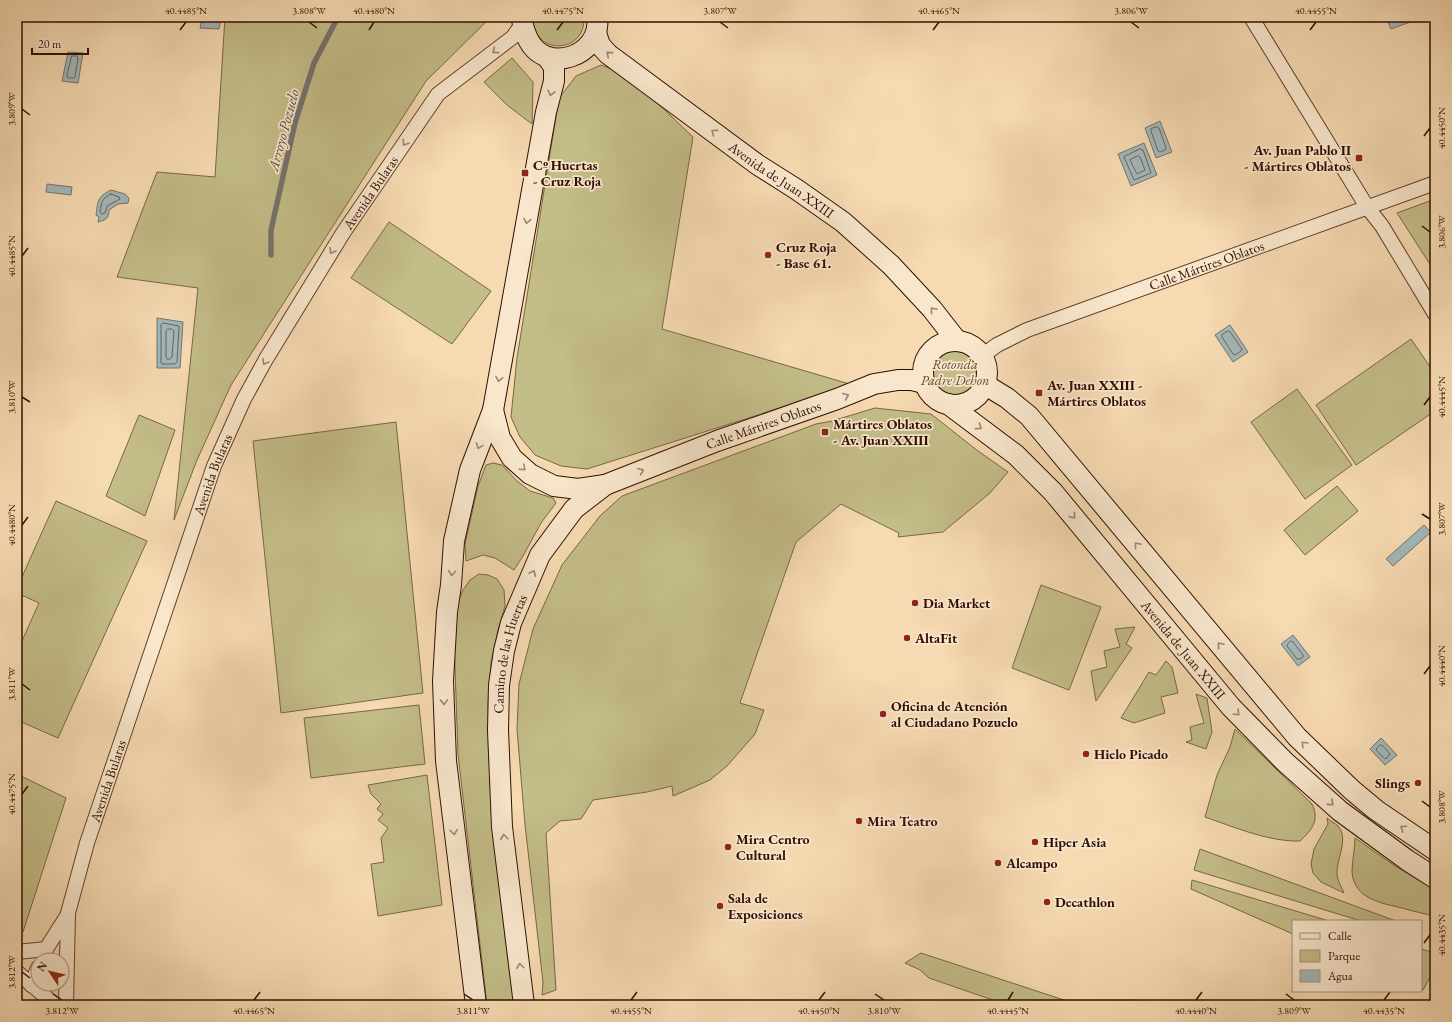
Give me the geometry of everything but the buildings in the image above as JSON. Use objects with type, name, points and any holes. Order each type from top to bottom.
[{"type":"main road","points":[[476,1005],[446,761],[443,681],[447,612],[451,585],[454,541],[470,470],[493,410],[546,112],[554,81],[554,67],[547,57],[531,46],[522,20]]},
{"type":"main road","name":"Avenida de Juan XXIII","points":[[547,57],[562,59],[577,55],[588,46],[597,25]]},
{"type":"main road","name":"Avenida de Juan XXIII","points":[[597,25],[600,45],[608,54],[758,165],[796,189],[843,222],[891,265],[932,309],[957,341]]},
{"type":"main road","points":[[957,341],[967,343],[975,348],[982,356],[986,365],[984,384],[978,394],[969,401],[959,404],[948,404],[938,400],[924,383],[923,372],[925,361],[930,352],[938,346],[947,342],[957,341]]},
{"type":"main road","name":"Calle Mártires Oblatos","points":[[605,485],[874,384],[898,380],[912,380],[924,383]]},
{"type":"main road","points":[[984,384],[1007,398],[1029,416],[1297,737],[1352,790],[1376,810],[1435,850]]},
{"type":"main road","name":"Avenida de Juan XXIII","points":[[948,404],[1016,455],[1053,492],[1231,707],[1285,762],[1340,811],[1407,860],[1435,878]]},
{"type":"main road","points":[[493,410],[500,438],[512,458],[530,474],[554,486],[578,489],[605,485]]},
{"type":"main road","name":"Camino de las Huertas","points":[[524,1005],[502,827],[498,730],[499,685],[504,651],[511,623],[540,555],[574,509],[605,485]]},
{"type":"street","points":[[1251,17],[1368,208],[1382,226],[1435,314]]},
{"type":"street","name":"Avenida Bularas","points":[[66,1005],[68,914],[87,843],[212,473],[244,398],[266,359],[343,233],[438,94],[513,37],[522,20]]},
{"type":"street","name":"Calle Mártires Oblatos","points":[[982,356],[1027,330],[1435,183]]},
{"type":"street","points":[[45,952],[68,914]]},
{"type":"street","points":[[17,952],[30,953]]},
{"type":"street","points":[[17,972],[30,984]]},
{"type":"street","points":[[39,992],[55,1005]]},
{"type":"green space","points":[[225,17],[491,17],[426,81],[231,385],[197,460],[174,520],[198,288],[117,277],[157,172],[215,177]]},
{"type":"green space","points":[[533,17],[584,17],[582,30],[577,39],[568,44],[559,46],[549,44],[541,39],[535,30]]},
{"type":"green space","points":[[512,58],[533,82],[532,124],[507,105],[484,82]]},
{"type":"green space","points":[[601,65],[628,75],[693,137],[662,329],[853,385],[587,469],[561,466],[535,455],[520,437],[511,417],[517,358],[559,98],[576,76]]},
{"type":"green space","points":[[1435,199],[1435,272],[1397,213]]},
{"type":"green space","points":[[389,222],[491,291],[452,344],[351,278]]},
{"type":"green space","points":[[1411,339],[1435,374],[1435,411],[1356,465],[1316,405]]},
{"type":"green space","name":"Rotonda Padre Dehon","points":[[955,346],[965,348],[973,354],[979,362],[981,372],[979,382],[973,390],[965,396],[955,398],[945,396],[937,390],[931,382],[929,372],[931,362],[937,354],[945,348]]},
{"type":"green space","points":[[1297,389],[1352,465],[1305,499],[1251,422]]},
{"type":"green space","points":[[875,408],[931,414],[978,451],[1008,472],[990,493],[943,532],[898,537],[899,533],[841,504],[796,542],[740,703],[764,710],[755,734],[727,766],[710,780],[673,796],[672,786],[647,792],[593,800],[581,819],[560,821],[546,833],[556,990],[542,995],[543,982],[525,825],[517,729],[519,684],[533,629],[562,565],[600,516],[622,496],[816,424],[832,421]]},
{"type":"green space","points":[[139,415],[175,430],[145,516],[106,496]]},
{"type":"green space","points":[[396,422],[423,693],[281,713],[253,441]]},
{"type":"green space","points":[[493,463],[502,465],[517,481],[530,491],[553,498],[556,503],[541,523],[514,570],[495,558],[483,555],[466,561],[465,544],[478,486],[486,465]]},
{"type":"green space","points":[[1337,486],[1358,511],[1305,555],[1284,530]]},
{"type":"green space","points":[[56,501],[147,541],[58,738],[17,720],[17,652],[39,603],[17,593],[17,588]]},
{"type":"green space","points":[[479,574],[488,575],[497,579],[504,590],[505,606],[491,662],[488,703],[490,787],[515,1005],[487,1005],[458,754],[454,639],[458,603],[463,590],[470,580]]},
{"type":"green space","points":[[1041,585],[1101,607],[1069,690],[1012,668]]},
{"type":"green space","points":[[1135,627],[1126,644],[1132,648],[1096,701],[1091,671],[1107,667],[1104,651],[1120,647],[1115,629]]},
{"type":"green space","points":[[1166,661],[1172,667],[1178,693],[1161,697],[1165,713],[1134,723],[1121,718],[1149,672],[1156,675]]},
{"type":"green space","points":[[1196,694],[1207,698],[1212,732],[1206,749],[1186,742],[1192,740],[1190,727],[1204,723]]},
{"type":"green space","points":[[419,705],[425,764],[311,778],[304,718]]},
{"type":"green space","points":[[1235,729],[1312,804],[1315,815],[1314,824],[1300,841],[1288,841],[1264,836],[1205,817],[1217,775],[1230,747]]},
{"type":"green space","points":[[17,774],[66,798],[23,932],[17,930]]},
{"type":"green space","points":[[427,775],[442,905],[378,916],[371,864],[384,862],[381,838],[388,828],[378,820],[383,814],[377,809],[381,804],[371,794],[368,785]]},
{"type":"green space","points":[[1327,818],[1338,826],[1341,831],[1343,842],[1337,866],[1337,875],[1344,893],[1321,882],[1313,873],[1311,864],[1314,849],[1328,824]]},
{"type":"green space","points":[[1355,838],[1395,866],[1435,890],[1435,916],[1377,902],[1363,894],[1354,881],[1352,872]]},
{"type":"green space","points":[[1200,849],[1393,920],[1358,920],[1194,870]]},
{"type":"green space","points":[[1192,880],[1326,920],[1292,920],[1292,934],[1191,889]]},
{"type":"green space","points":[[1422,949],[1435,953],[1435,968],[1423,990]]},
{"type":"green space","points":[[921,953],[1073,1003],[1072,1005],[1007,1005],[929,978],[920,970],[905,963]]},
{"type":"water","points":[[202,17],[221,19],[219,29],[200,28]]},
{"type":"water","points":[[1386,17],[1415,17],[1416,20],[1391,29]]},
{"type":"water","points":[[68,52],[83,53],[78,83],[62,81]]},
{"type":"water","points":[[1160,121],[1172,152],[1156,158],[1145,128]]},
{"type":"water","points":[[1144,143],[1157,175],[1131,186],[1118,154]]},
{"type":"water","points":[[47,184],[72,187],[71,195],[46,192]]},
{"type":"water","points":[[111,190],[125,194],[129,198],[128,203],[118,204],[109,210],[106,218],[98,222],[99,217],[96,215],[99,200],[103,195]]},
{"type":"water","points":[[157,318],[183,322],[180,368],[157,368]]},
{"type":"water","points":[[1230,325],[1248,352],[1233,362],[1215,335]]},
{"type":"water","points":[[1424,525],[1431,532],[1393,566],[1386,559]]},
{"type":"water","points":[[1293,635],[1310,657],[1298,666],[1281,644]]},
{"type":"water","points":[[1381,738],[1397,755],[1385,765],[1370,749]]},
{"type":"waterway","name":"Arroyo Pozuelo","points":[[271,255],[271,230],[295,123],[314,63],[338,17]]},
{"type":"place","name":"Av. Juan Pablo II - Mártires Oblatos","points":[[1359,158]]},
{"type":"place","name":"Cº Huertas - Cruz Roja","points":[[525,173]]},
{"type":"place","name":"Cruz Roja - Base 61.","points":[[768,255]]},
{"type":"place","name":"Av. Juan XXIII - Mártires Oblatos","points":[[1039,393]]},
{"type":"place","name":"Mártires Oblatos - Av. Juan XXIII","points":[[825,432]]},
{"type":"place","name":"Dia Market","points":[[915,603]]},
{"type":"place","name":"AltaFit","points":[[907,638]]},
{"type":"place","name":"Oficina de Atención al Ciudadano Pozuelo","points":[[883,714]]},
{"type":"place","name":"Hielo Picado","points":[[1086,754]]},
{"type":"place","name":"Slings","points":[[1418,783]]},
{"type":"place","name":"Mira Teatro","points":[[859,821]]},
{"type":"place","name":"Hiper Asia","points":[[1035,842]]},
{"type":"place","name":"Mira Centro Cultural","points":[[728,847]]},
{"type":"place","name":"Alcampo","points":[[998,863]]},
{"type":"place","name":"Decathlon","points":[[1047,902]]},
{"type":"place","name":"Sala de Exposiciones","points":[[720,906]]}]
